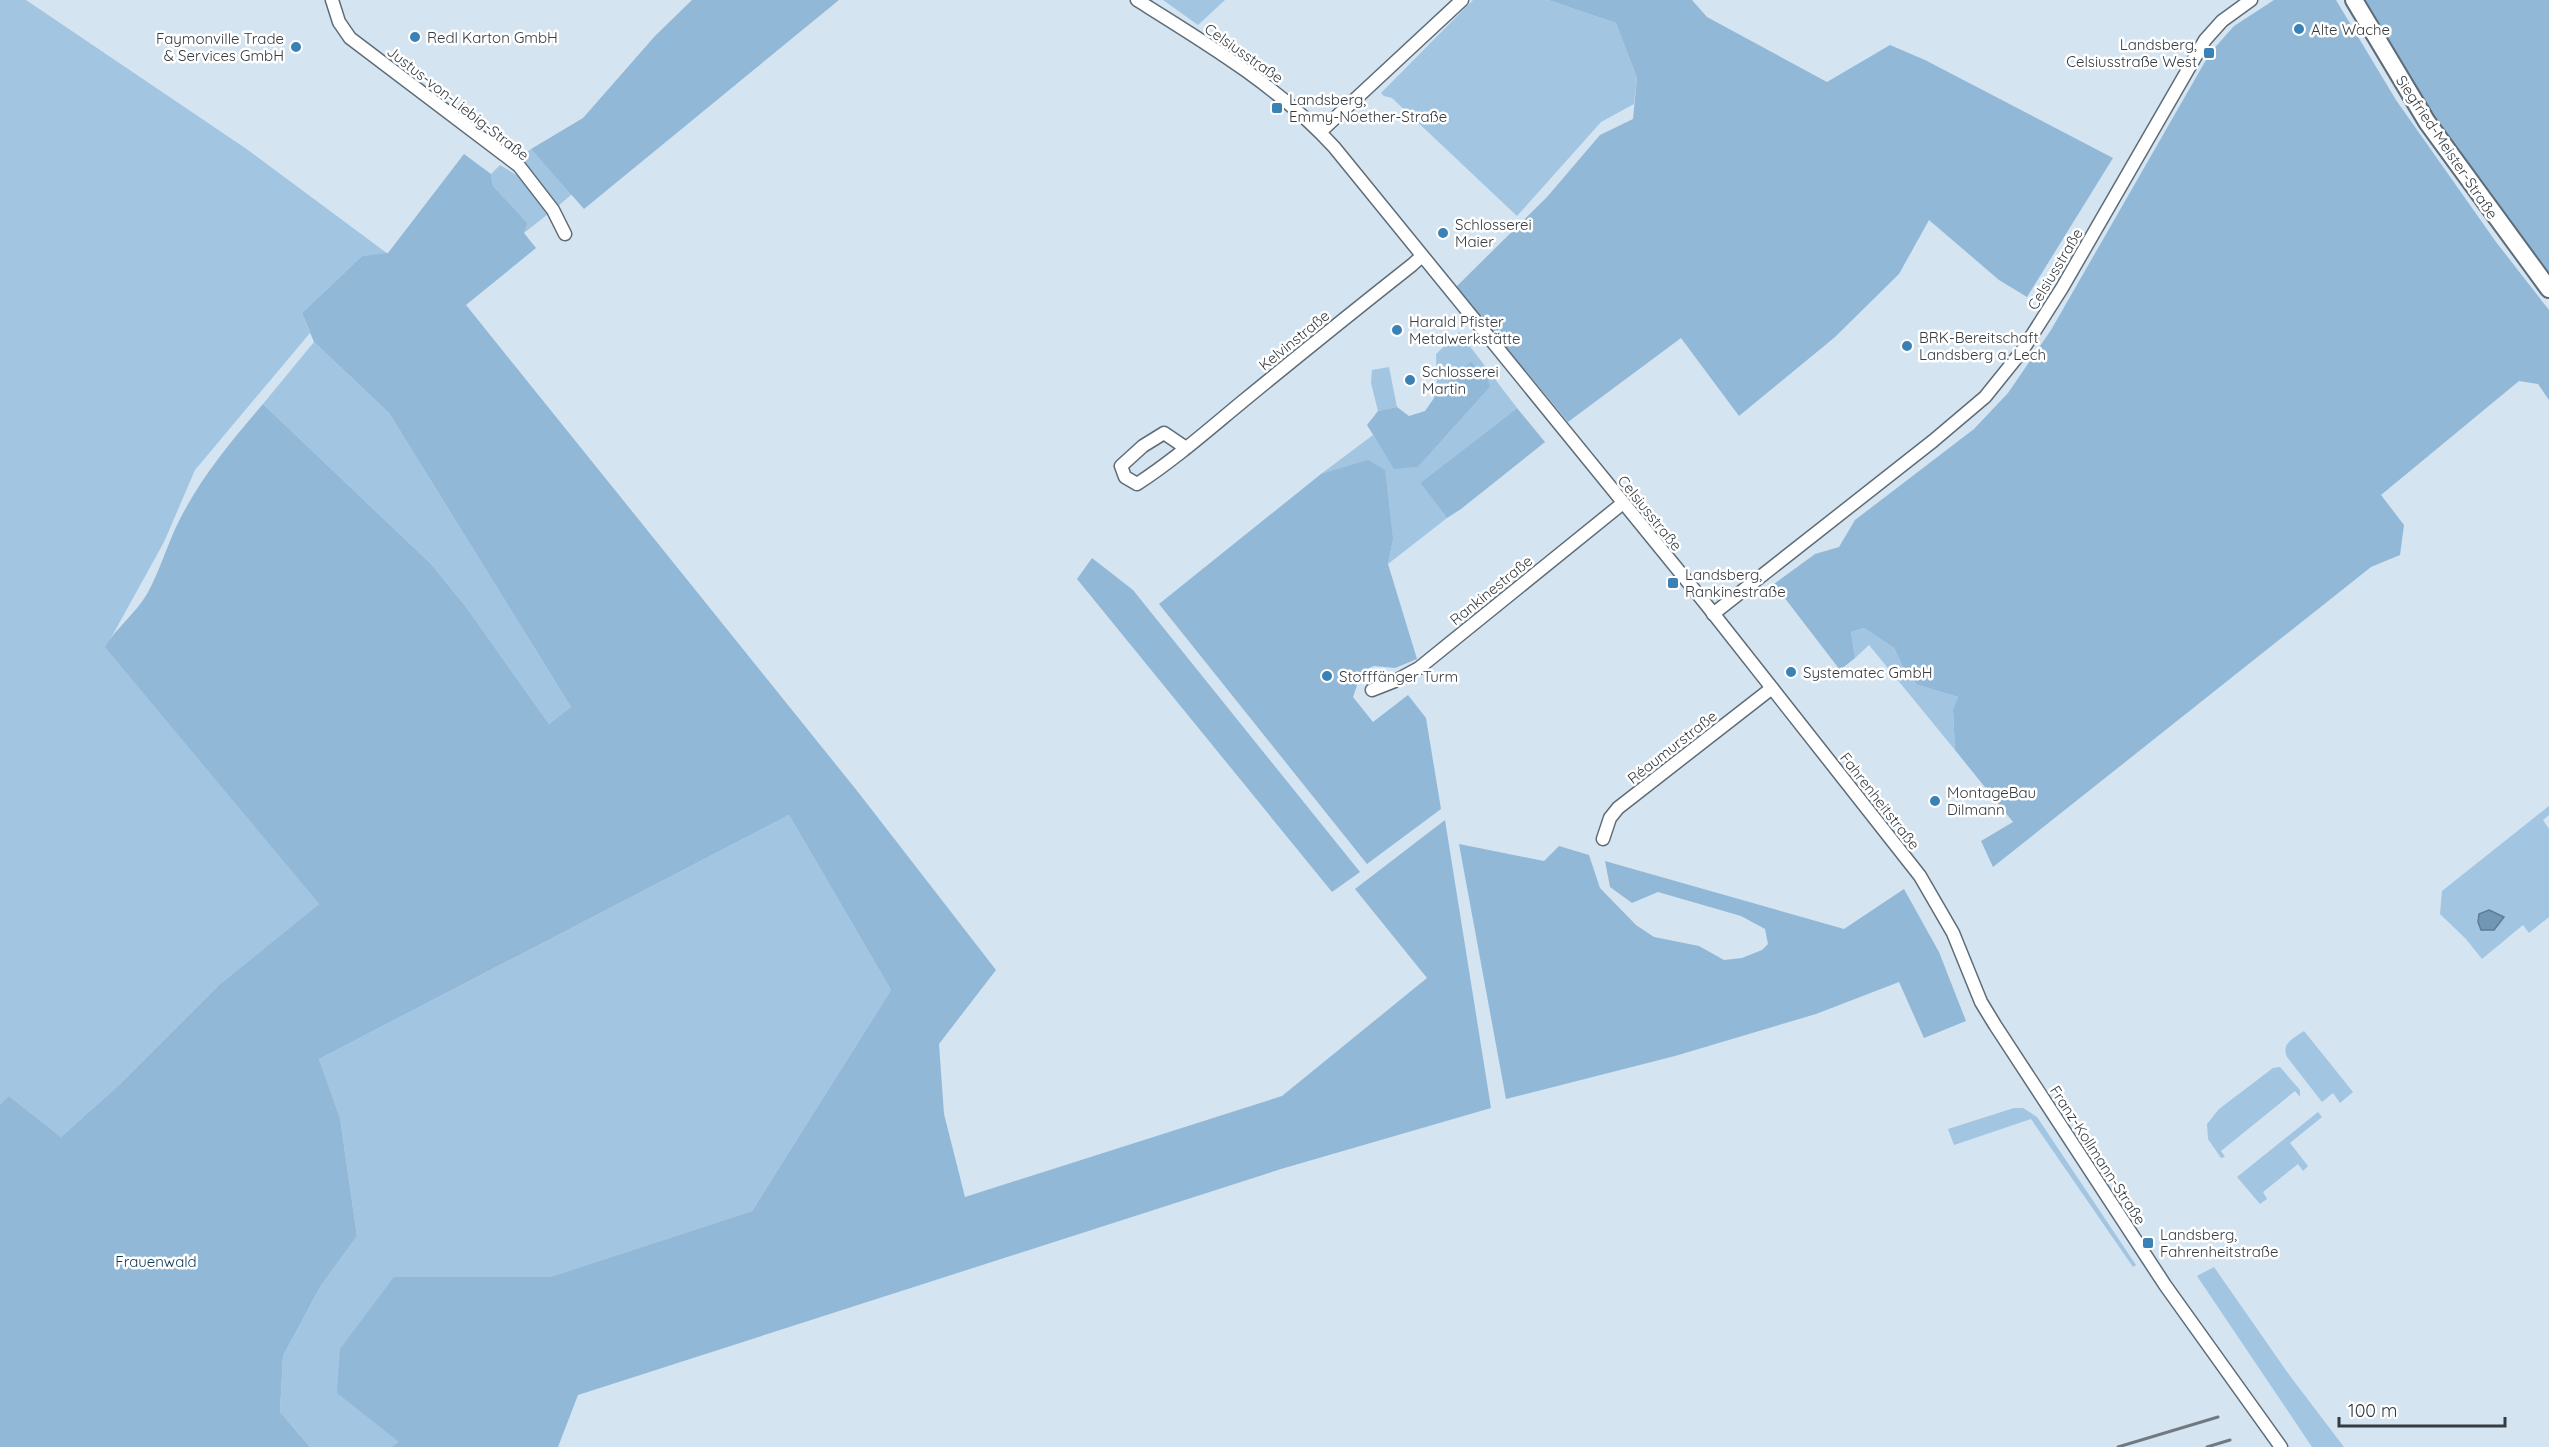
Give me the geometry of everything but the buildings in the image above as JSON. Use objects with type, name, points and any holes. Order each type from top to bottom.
[{"type":"street","name":"Justus-von-Liebig-Straße","points":[[332,0],[339,22],[350,38],[519,166],[554,210],[565,234]]},
{"type":"street","name":"Celsiusstraße","points":[[1137,0],[1273,90],[1320,132],[1713,614],[1985,397],[2022,351],[2062,288],[2205,40],[2222,21],[2251,0]]},
{"type":"street","points":[[1320,132],[1462,0]]},
{"type":"street","name":"Siegfried-Meister-Straße","points":[[2354,0],[2427,122],[2549,289]]},
{"type":"street","name":"Kelvinstraße","points":[[1186,448],[1164,433],[1143,446],[1121,466],[1125,477],[1137,484],[1186,448],[1422,256]]},
{"type":"street","name":"Rankinestraße","points":[[1372,690],[1419,668],[1623,503]]},
{"type":"street","name":"Fahrenheitstraße","points":[[1713,614],[1920,876],[1953,933],[1981,1002],[1995,1025]]},
{"type":"street","name":"Réaumurstraße","points":[[1603,839],[1610,818],[1618,808],[1772,688]]},
{"type":"street","name":"Franz-Kollmann-Straße","points":[[1995,1025],[2165,1285],[2281,1447]]},
{"type":"shaded area","points":[[0,0],[26,0],[248,150],[388,254],[362,256],[302,313],[310,333],[195,470],[164,542],[106,647],[319,904],[220,984],[120,1084],[61,1137],[9,1096],[0,1104]]},
{"type":"shaded area","points":[[1163,0],[1225,0],[1198,25]]},
{"type":"shaded area","points":[[1473,0],[1548,0],[1616,23],[1637,78],[1634,104],[1601,122],[1517,216],[1392,98],[1381,93]]},
{"type":"shaded area","points":[[531,149],[572,194],[557,207],[517,158]]},
{"type":"shaded area","points":[[500,165],[518,176],[548,214],[524,233],[526,223],[493,186],[491,174]]},
{"type":"shaded area","points":[[1459,332],[1517,408],[1420,483],[1447,518],[1388,564],[1393,540],[1321,474],[1373,435],[1394,468],[1418,467],[1490,387],[1439,391],[1433,400],[1437,386],[1436,354]]},
{"type":"shaded area","points":[[314,342],[389,413],[571,707],[549,724],[466,607],[431,564],[263,404]]},
{"type":"shaded area","points":[[1389,367],[1397,407],[1378,411],[1371,383],[1372,370]]},
{"type":"shaded area","points":[[1864,628],[1894,648],[1907,675],[1918,685],[1958,697],[1953,709],[1955,750],[1869,645],[1855,658],[1851,632]]},
{"type":"shaded area","points":[[2549,806],[2549,815],[2543,820],[2549,829],[2549,917],[2529,933],[2523,925],[2482,959],[2466,939],[2440,914],[2442,891]]},
{"type":"shaded area","points":[[789,815],[891,990],[752,1211],[550,1277],[394,1277],[400,1442],[391,1447],[310,1447],[280,1412],[283,1356],[320,1287],[357,1236],[340,1118],[319,1059]]},
{"type":"shaded area","points":[[2489,910],[2504,917],[2494,930],[2481,930],[2478,922],[2479,914]]},
{"type":"shaded area","points":[[2304,1031],[2353,1092],[2340,1103],[2333,1093],[2322,1102],[2287,1057],[2287,1044]]},
{"type":"shaded area","points":[[2280,1067],[2300,1090],[2300,1097],[2295,1091],[2221,1151],[2225,1157],[2221,1158],[2208,1139],[2207,1124],[2219,1109],[2273,1068]]},
{"type":"shaded area","points":[[2014,1108],[2023,1108],[2037,1117],[2136,1265],[2133,1267],[2031,1119],[1954,1145],[1948,1129]]},
{"type":"shaded area","points":[[2318,1112],[2322,1117],[2290,1143],[2308,1166],[2303,1171],[2298,1164],[2263,1192],[2267,1199],[2260,1204],[2237,1177]]},
{"type":"shaded area","points":[[2214,1267],[2290,1376],[2344,1447],[2312,1447],[2197,1276]]},
{"type":"green space","points":[[692,0],[839,0],[584,209],[531,149],[583,118],[655,36]]},
{"type":"green space","points":[[1548,0],[1692,0],[1707,17],[1827,82],[1890,45],[1925,60],[2113,158],[2027,297],[1999,280],[1929,220],[1899,274],[1835,337],[1739,416],[1681,338],[1568,422],[1456,287],[1547,197],[1600,135],[1633,119],[1637,78],[1616,23]]},
{"type":"green space","points":[[2274,0],[2336,0],[2396,100],[2496,242],[2549,310],[2549,400],[2538,384],[2519,381],[2381,495],[2404,525],[2400,555],[2371,567],[1993,867],[1981,841],[2013,822],[1955,750],[1953,709],[1958,697],[1918,685],[1907,675],[1894,648],[1864,628],[1851,632],[1855,658],[1840,670],[1774,584],[1815,554],[1839,547],[1855,520],[1974,429],[2008,393],[2051,330],[2210,53],[2234,26]]},
{"type":"green space","points":[[2358,0],[2549,0],[2549,278],[2470,174]]},
{"type":"green space","name":"Frauenwald","points":[[464,154],[491,174],[493,186],[527,223],[524,233],[536,248],[466,305],[858,792],[996,970],[939,1044],[944,1114],[965,1197],[1282,1096],[1427,978],[1355,889],[1445,820],[1491,1108],[1281,1169],[578,1395],[558,1447],[391,1447],[399,1442],[337,1393],[340,1349],[394,1277],[550,1277],[752,1211],[891,990],[789,815],[319,1059],[340,1118],[357,1236],[320,1287],[283,1356],[280,1412],[310,1447],[0,1447],[0,1104],[9,1096],[61,1137],[120,1084],[220,984],[319,904],[105,647],[147,594],[176,527],[195,493],[227,448],[263,404],[431,564],[466,607],[549,724],[571,707],[389,413],[314,342],[302,313],[362,256],[388,253]]},
{"type":"green space","points":[[1471,362],[1488,380],[1490,387],[1418,467],[1394,469],[1367,425],[1378,411],[1397,407],[1409,416],[1425,411],[1439,391]]},
{"type":"green space","points":[[1517,408],[1545,442],[1447,518],[1420,483]]},
{"type":"green space","points":[[1368,460],[1385,470],[1393,540],[1388,564],[1417,659],[1395,668],[1374,666],[1362,671],[1353,697],[1373,722],[1408,695],[1426,718],[1441,809],[1367,864],[1159,604],[1321,474]]},
{"type":"green space","points":[[1092,558],[1133,590],[1360,872],[1332,892],[1077,579]]},
{"type":"green space","points":[[1459,844],[1544,861],[1559,846],[1589,855],[1600,888],[1636,925],[1654,937],[1699,946],[1724,960],[1742,958],[1762,950],[1768,944],[1765,929],[1741,916],[1658,892],[1632,903],[1610,887],[1605,861],[1844,929],[1904,889],[1939,952],[1966,1021],[1924,1038],[1899,982],[1816,1014],[1675,1056],[1506,1099]]},
{"type":"railway","points":[[2118,1447],[2218,1417]]},
{"type":"railway","points":[[2207,1447],[2230,1440]]},
{"type":"place","name":"Alte Wache","points":[[2299,29]]},
{"type":"place","name":"Redl Karton GmbH","points":[[415,37]]},
{"type":"place","name":"Faymonville Trade & Services GmbH","points":[[296,47]]},
{"type":"place","name":"Landsberg, Celsiusstraße West","points":[[2209,53]]},
{"type":"place","name":"Landsberg, Emmy-Noether-Straße","points":[[1277,108]]},
{"type":"place","name":"Schlosserei Maier","points":[[1443,233]]},
{"type":"place","name":"Harald Pfister Metalwerkstätte","points":[[1397,330]]},
{"type":"place","name":"BRK-Bereitschaft Landsberg a. Lech","points":[[1907,346]]},
{"type":"place","name":"Schlosserei Martin","points":[[1410,380]]},
{"type":"place","name":"Landsberg, Rankinestraße","points":[[1673,583]]},
{"type":"place","name":"Systematec GmbH","points":[[1791,672]]},
{"type":"place","name":"Stofffänger Turm","points":[[1327,676]]},
{"type":"place","name":"MontageBau Dilmann","points":[[1935,801]]},
{"type":"place","name":"Landsberg, Fahrenheitstraße","points":[[2148,1243]]}]
